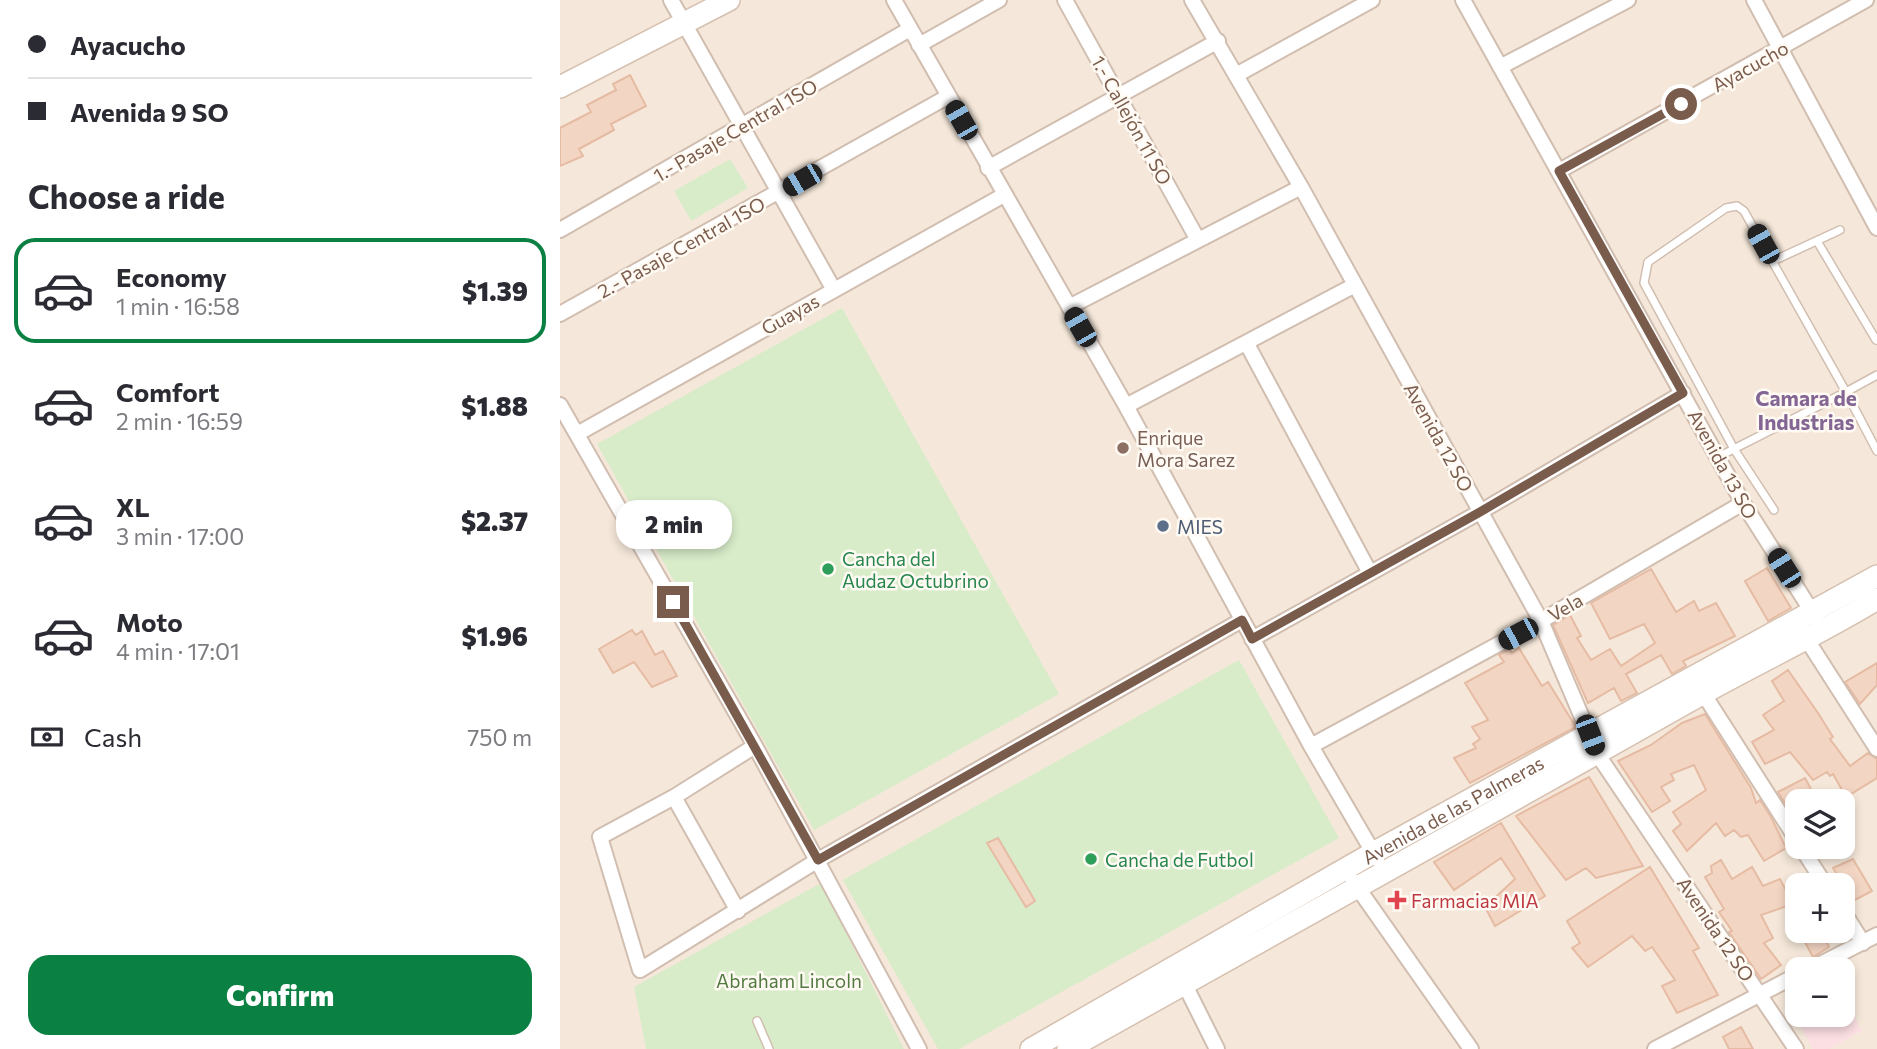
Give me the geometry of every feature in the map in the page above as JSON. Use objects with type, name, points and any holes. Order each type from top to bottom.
[{"type":"street","points":[[671,0],[834,290]]},
{"type":"street","points":[[560,87],[729,0]]},
{"type":"street","points":[[894,0],[947,97],[1126,406],[1311,746],[1384,873]]},
{"type":"street","points":[[919,46],[999,0]]},
{"type":"street","name":"1.- Callejón 11 SO","points":[[1065,0],[1198,240]]},
{"type":"street","name":"Avenida 12 SO","points":[[1192,0],[1301,187],[1541,621],[1594,745],[1796,1049]]},
{"type":"street","points":[[1238,75],[1372,0]]},
{"type":"street","name":"Avenida 13 SO","points":[[1462,0],[1683,393],[1877,749]]},
{"type":"street","points":[[1500,67],[1628,0]]},
{"type":"street","points":[[1754,0],[1779,51],[1877,228]]},
{"type":"street","name":"Ayacucho","points":[[1559,171],[1779,51],[1866,0]]},
{"type":"street","name":"1.- Pasaje Central 1SO","points":[[560,230],[909,29]]},
{"type":"street","points":[[988,168],[1218,41]]},
{"type":"street","name":"2.- Pasaje Central 1SO","points":[[560,313],[778,194],[947,97]]},
{"type":"street","points":[[1069,307],[1301,187]]},
{"type":"street","name":"Guayas","points":[[577,434],[1004,195]]},
{"type":"street","points":[[1126,406],[1355,285]]},
{"type":"street","points":[[1247,344],[1370,573]]},
{"type":"street","points":[[1252,639],[1480,512],[1683,393]]},
{"type":"street","points":[[560,405],[755,746],[919,1049]]},
{"type":"street","name":"Vela","points":[[1311,746],[1541,621],[1743,503]]},
{"type":"street","name":"Avenida de las Palmeras","points":[[1351,878],[1384,873],[1803,615],[1877,576]]},
{"type":"street","name":"Avenida de las Palmeras","points":[[1031,1049],[1180,975],[1351,878],[1374,853],[1703,693],[1817,635],[1877,599]]},
{"type":"street","name":"Avenida 13 SO","points":[[1803,615],[1817,635]]},
{"type":"street","points":[[755,746],[674,797],[600,837],[640,970],[818,860],[1242,620]]},
{"type":"street","points":[[1703,693],[1785,821]]},
{"type":"street","points":[[674,797],[738,911]]},
{"type":"street","points":[[1351,878],[1471,1049]]},
{"type":"street","points":[[1855,930],[1863,943]]},
{"type":"street","points":[[1835,957],[1877,935]]},
{"type":"street","points":[[1180,975],[1217,1049]]},
{"type":"street","name":"Avenida de las Palmeras","points":[[1068,1049],[1180,975]]},
{"type":"street","points":[[1655,1049],[1785,981]]},
{"type":"lane","points":[[1774,510],[1734,449],[1644,283],[1648,262],[1726,208],[1737,206],[1744,211],[1877,451]]},
{"type":"lane","points":[[1773,261],[1840,230]]},
{"type":"lane","points":[[1817,241],[1876,340]]},
{"type":"lane","points":[[1718,457],[1877,375]]},
{"type":"lane","points":[[757,1021],[768,1049]]},
{"type":"shaded area","points":[[560,0],[1877,0],[1877,1049],[560,1049]]},
{"type":"shaded area","points":[[1855,1018],[1862,1031],[1829,1049],[1813,1049],[1801,1027],[1855,1027]]},
{"type":"green space","points":[[730,159],[748,188],[691,221],[674,191]]},
{"type":"green space","name":"Cancha del Audaz Octubrino","points":[[842,308],[1059,694],[814,830],[597,444]]},
{"type":"green space","name":"Cancha de Futbol","points":[[1239,660],[1339,838],[959,1049],[938,1049],[843,880]]},
{"type":"green space","name":"Abraham Lincoln","points":[[821,883],[904,1049],[646,1049],[634,987]]},
{"type":"building","points":[[630,75],[646,106],[611,124],[614,130],[579,149],[583,156],[560,166],[560,128],[591,112],[587,105],[616,90],[613,84]]},
{"type":"building","points":[[1767,568],[1791,608],[1768,621],[1745,581]]},
{"type":"building","points":[[1651,569],[1676,612],[1694,601],[1699,611],[1716,603],[1735,636],[1683,661],[1686,666],[1672,674],[1661,655],[1626,674],[1637,693],[1621,701],[1614,688],[1588,703],[1553,625],[1570,615],[1581,636],[1577,638],[1591,660],[1610,649],[1621,666],[1655,643],[1644,624],[1610,639],[1591,603]]},
{"type":"building","points":[[632,630],[636,635],[642,631],[655,655],[663,651],[677,676],[652,687],[634,662],[613,673],[599,649]]},
{"type":"building","points":[[1519,648],[1542,686],[1548,682],[1576,727],[1470,783],[1454,758],[1476,748],[1473,744],[1480,739],[1472,727],[1488,720],[1465,683],[1504,662],[1499,655],[1509,649],[1512,653]]},
{"type":"building","points":[[1877,663],[1877,685],[1860,704],[1845,682]]},
{"type":"building","points":[[1788,670],[1833,737],[1830,739],[1850,766],[1868,753],[1877,759],[1877,778],[1855,791],[1855,789],[1841,789],[1833,774],[1830,776],[1827,772],[1813,780],[1790,752],[1765,764],[1752,742],[1774,730],[1763,715],[1784,701],[1772,681]]},
{"type":"building","points":[[1705,714],[1751,788],[1756,803],[1760,800],[1771,817],[1785,849],[1764,861],[1748,835],[1741,837],[1734,830],[1725,836],[1716,823],[1687,851],[1673,831],[1681,824],[1673,812],[1706,790],[1694,765],[1671,774],[1674,780],[1661,787],[1670,801],[1652,812],[1618,761],[1651,745],[1682,723]]},
{"type":"building","points":[[1589,777],[1643,866],[1596,878],[1586,868],[1566,880],[1516,816]]},
{"type":"building","points":[[1805,778],[1811,789],[1785,789],[1785,803],[1778,792]]},
{"type":"building","points":[[1501,823],[1545,896],[1495,926],[1485,907],[1515,879],[1501,858],[1454,890],[1434,862]]},
{"type":"building","points":[[998,838],[1035,901],[1026,907],[987,843]]},
{"type":"building","points":[[1853,859],[1872,891],[1855,900],[1855,873],[1836,873],[1833,868]]},
{"type":"building","points":[[1721,860],[1732,879],[1752,867],[1763,886],[1780,879],[1785,889],[1785,907],[1761,915],[1773,938],[1764,943],[1781,965],[1761,979],[1729,932],[1732,931],[1719,912],[1724,909],[1705,877],[1712,873],[1711,866]]},
{"type":"building","points":[[1650,867],[1699,948],[1693,951],[1718,995],[1677,1013],[1662,986],[1675,980],[1652,947],[1645,951],[1632,936],[1588,967],[1572,948],[1580,943],[1567,921]]},
{"type":"building","points":[[1805,943],[1827,943],[1829,947],[1813,957]]},
{"type":"building","points":[[1741,1027],[1753,1049],[1729,1049],[1723,1037]]},
{"type":"place","name":"Enrique Mora Sarez","points":[[1123,448]]},
{"type":"place","name":"MIES","points":[[1163,526]]},
{"type":"place","name":"Cancha del Audaz Octubrino","points":[[828,569]]},
{"type":"place","name":"Cancha de Futbol","points":[[1091,859]]},
{"type":"place","name":"Farmacias MIA","points":[[1397,900]]},
{"type":"district","name":"Camara de Industrias","points":[[1806,409]]},
{"type":"route","points":[[673,602],[818,860],[1242,620],[1252,639],[1480,512],[1683,393],[1559,171],[1681,104]]}]
